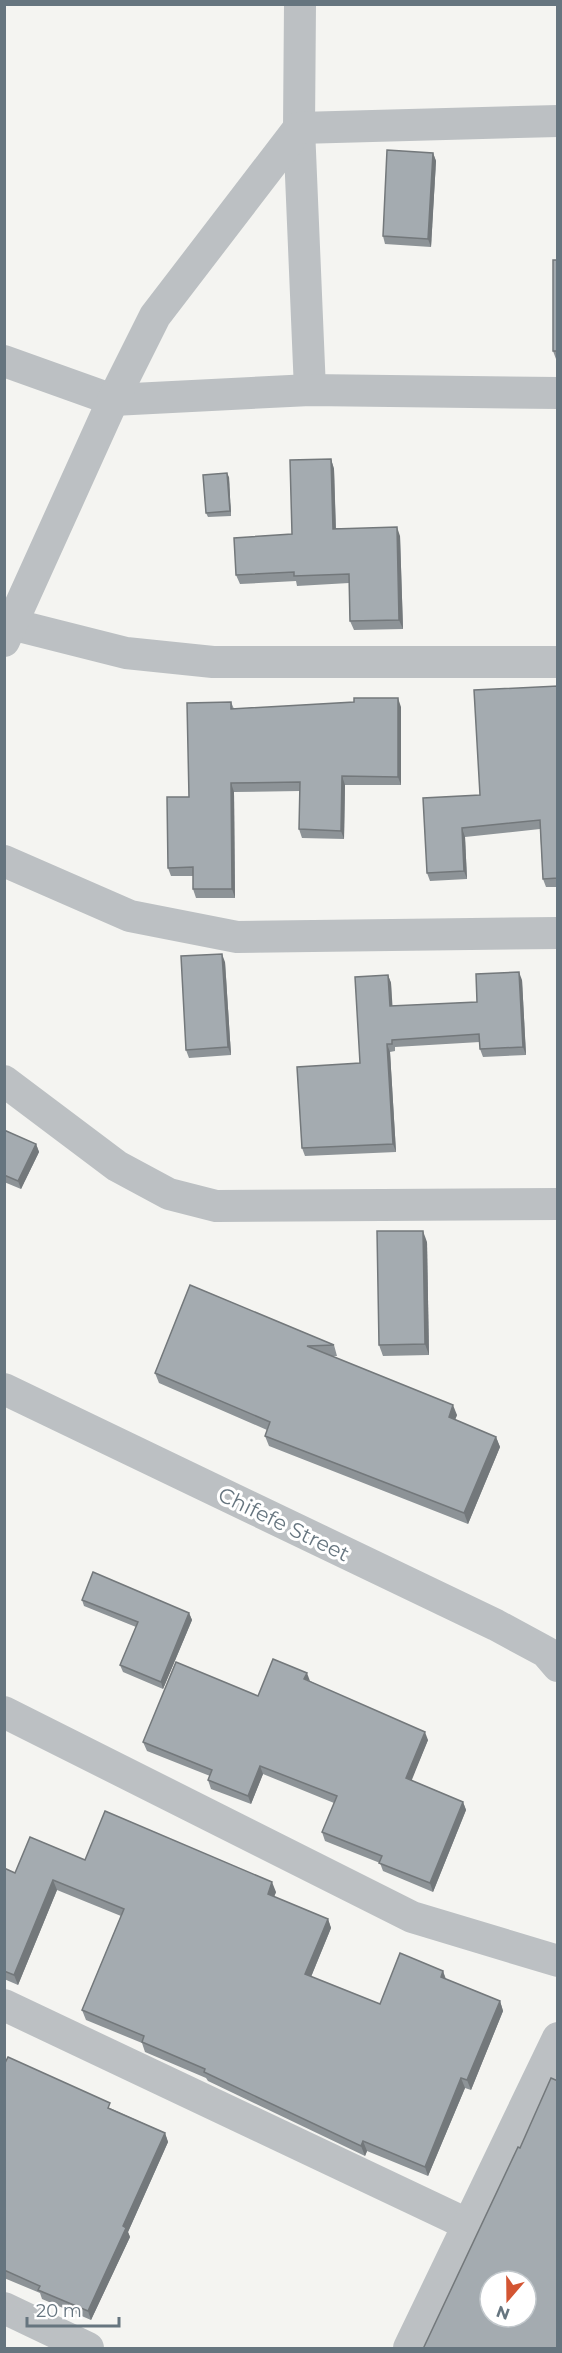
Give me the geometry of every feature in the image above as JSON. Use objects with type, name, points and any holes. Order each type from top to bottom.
[{"type":"street","points":[[300,4],[299,128],[310,390]]},
{"type":"street","points":[[299,128],[558,121]]},
{"type":"street","points":[[299,128],[154,316],[113,400],[8,632],[126,653],[213,662],[558,662]]},
{"type":"street","points":[[4,361],[113,400],[310,390],[558,393]]},
{"type":"street","points":[[4,861],[130,916],[237,937],[558,933]]},
{"type":"street","points":[[4,1081],[117,1166],[169,1194],[216,1206],[558,1204]]},
{"type":"street","name":"Chifefe Street","points":[[4,1389],[495,1625],[546,1652],[558,1666]]},
{"type":"street","points":[[4,1712],[412,1917],[558,1961]]},
{"type":"street","points":[[4,2005],[470,2225]]},
{"type":"street","points":[[409,2349],[558,2038]]},
{"type":"street","points":[[4,2308],[88,2349]]},
{"type":"building","points":[[387,150],[433,153],[428,239],[383,236]]},
{"type":"building","points":[[553,260],[558,260],[558,351],[553,351]]},
{"type":"building","points":[[331,459],[333,529],[397,527],[399,620],[350,621],[349,574],[294,576],[294,572],[236,575],[234,538],[292,534],[290,460]]},
{"type":"building","points":[[227,473],[230,511],[206,513],[203,475]]},
{"type":"building","points":[[558,686],[558,878],[543,879],[540,820],[462,828],[464,871],[427,873],[423,798],[480,795],[474,690]]},
{"type":"building","points":[[354,698],[398,698],[398,777],[342,776],[341,831],[299,829],[300,782],[231,783],[232,889],[193,889],[193,867],[168,868],[167,797],[189,797],[187,703],[231,702],[231,709],[354,702]]},
{"type":"building","points":[[222,954],[228,1047],[186,1050],[181,956]]},
{"type":"building","points":[[519,972],[523,1047],[480,1049],[479,1034],[392,1040],[392,1044],[387,1044],[393,1144],[302,1148],[297,1067],[360,1063],[355,977],[388,975],[390,1006],[477,1002],[476,974]]},
{"type":"building","points":[[4,1130],[36,1144],[18,1181],[4,1175]]},
{"type":"building","points":[[377,1231],[423,1231],[425,1344],[379,1345]]},
{"type":"building","points":[[190,1285],[334,1345],[307,1346],[453,1405],[449,1417],[496,1437],[464,1513],[265,1436],[270,1422],[155,1373]]},
{"type":"building","points":[[93,1572],[189,1613],[161,1682],[120,1665],[138,1622],[82,1600]]},
{"type":"building","points":[[273,1659],[307,1673],[304,1679],[425,1732],[406,1778],[463,1802],[430,1883],[379,1863],[382,1856],[322,1832],[337,1796],[260,1766],[248,1796],[208,1780],[212,1770],[143,1742],[176,1662],[258,1696]]},
{"type":"building","points":[[105,1811],[272,1882],[268,1894],[328,1919],[305,1974],[380,2004],[400,1953],[443,1971],[441,1977],[500,2001],[467,2080],[461,2078],[425,2167],[363,2141],[361,2146],[204,2072],[205,2069],[142,2042],[144,2036],[82,2010],[124,1909],[53,1880],[14,1975],[4,1971],[4,1868],[15,1873],[30,1837],[85,1860]]},
{"type":"building","points":[[8,2057],[110,2103],[108,2108],[165,2133],[123,2226],[126,2228],[88,2311],[38,2290],[40,2286],[4,2270],[4,2065]]},
{"type":"building","points":[[551,2078],[558,2081],[558,2349],[423,2349],[518,2147],[520,2148]]}]
